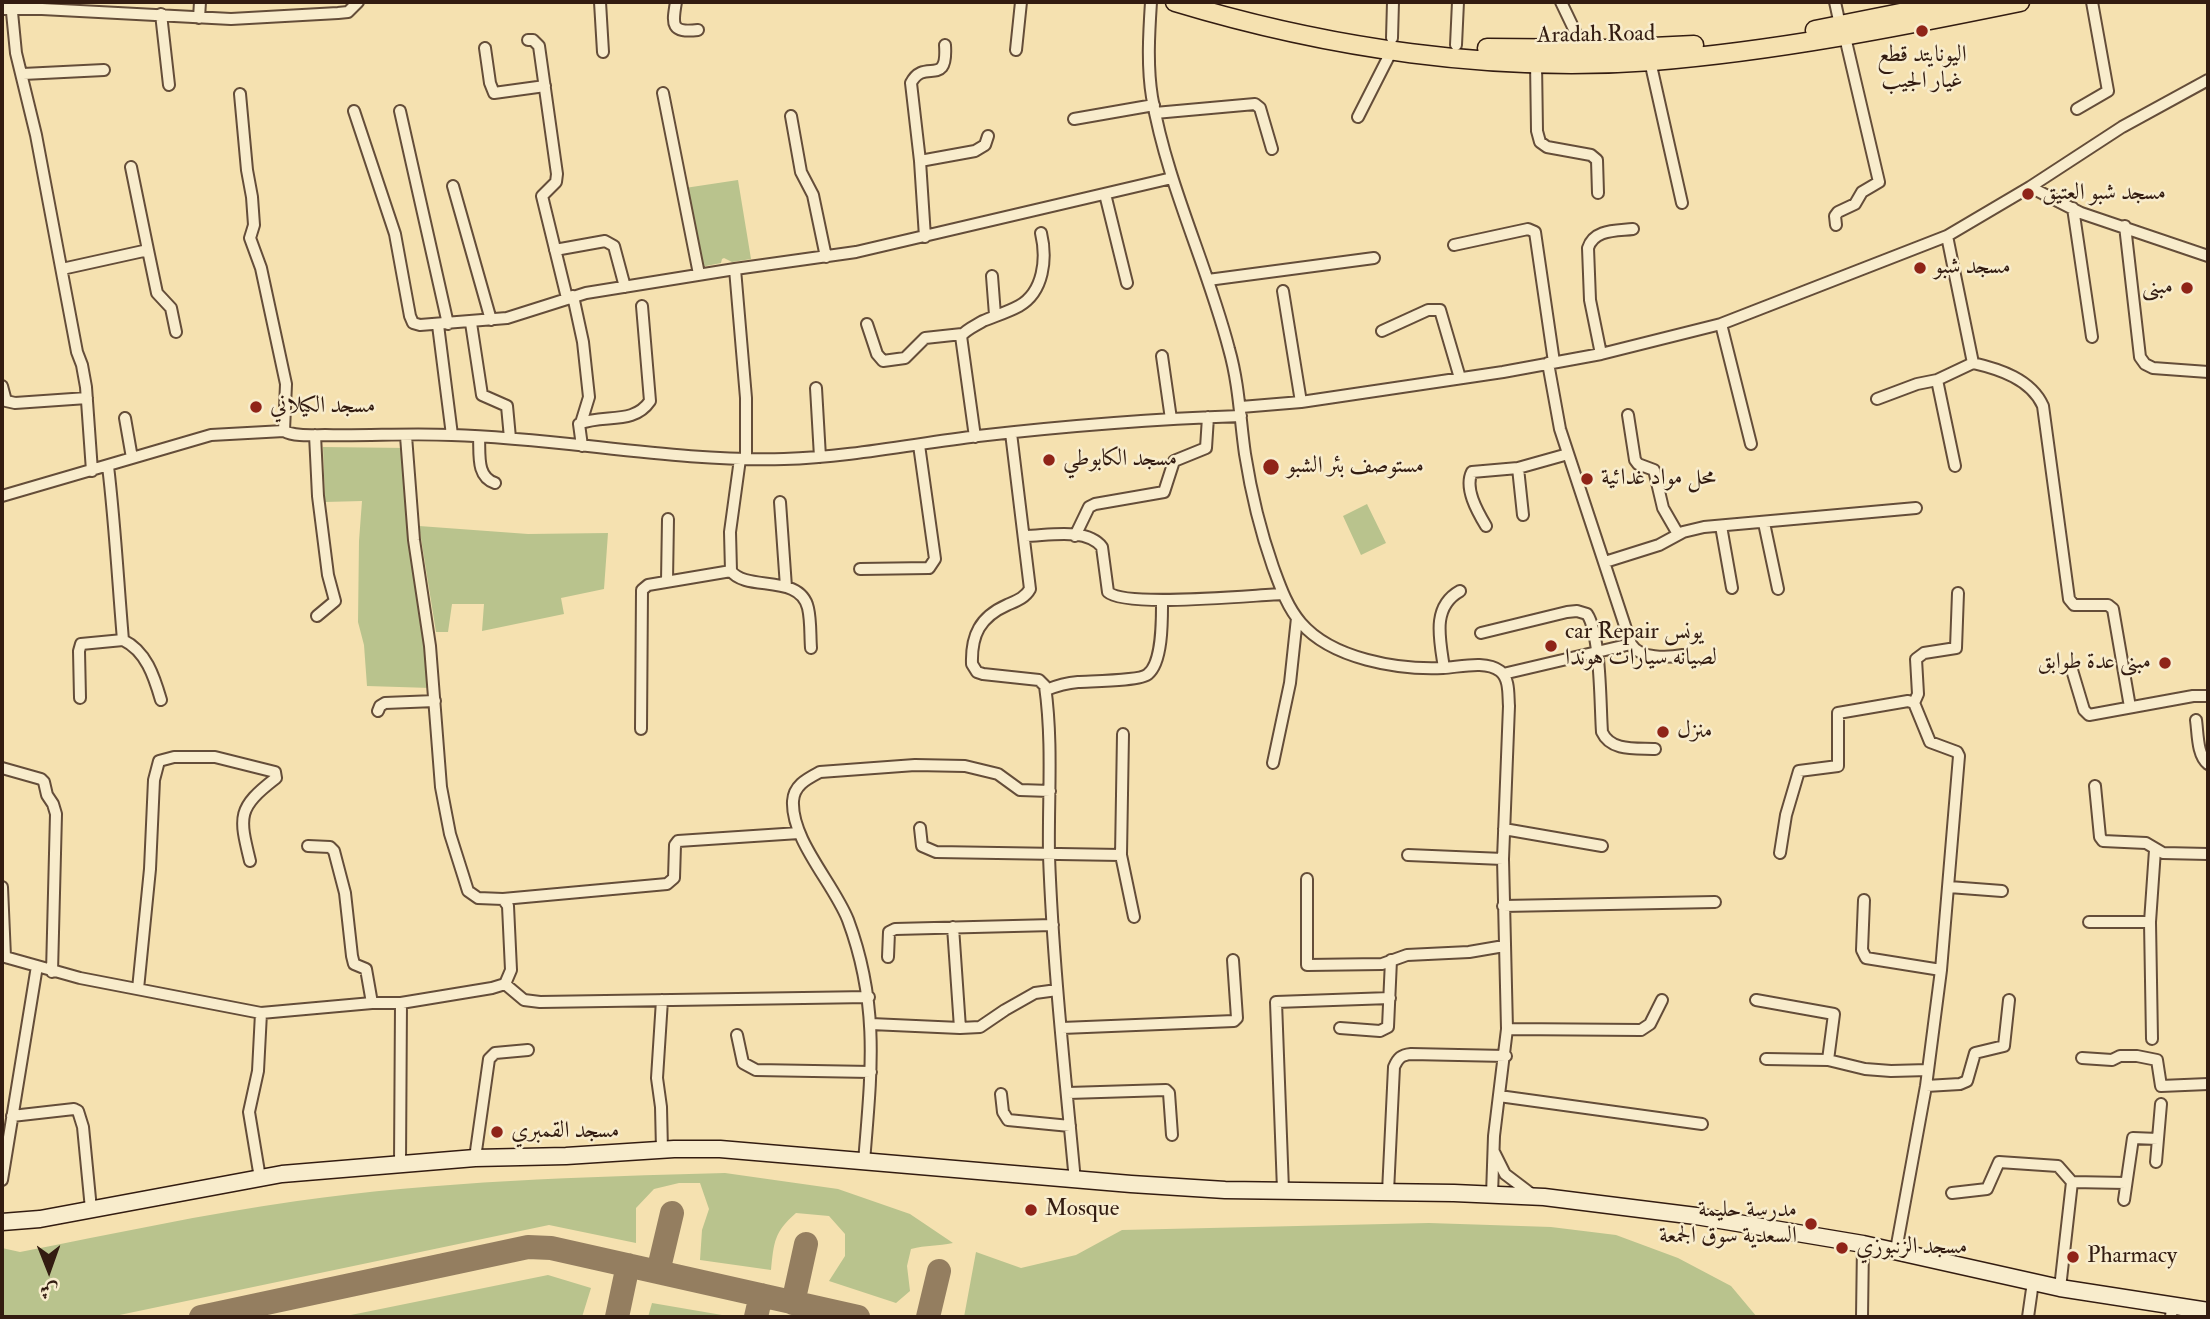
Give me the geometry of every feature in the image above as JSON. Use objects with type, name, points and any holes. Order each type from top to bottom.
[{"type":"main road","name":"Aradah Road","points":[[1175,2],[1265,26],[1476,59],[1536,62],[1650,61],[1733,53],[1842,31],[2020,2]]},
{"type":"main road","name":"Aradah Road","points":[[1206,2],[1392,44],[1584,50],[1650,48],[1842,31],[1956,2]]},
{"type":"main road","points":[[2,1222],[20,1222],[260,1178],[400,1163],[720,1149],[1075,1181],[1225,1190],[1536,1197],[1696,1216],[1863,1244],[2171,1312],[2208,1311]]},
{"type":"street","points":[[168,2],[165,15],[169,85]]},
{"type":"street","points":[[199,18],[200,2]]},
{"type":"street","points":[[314,15],[315,2]]},
{"type":"street","points":[[92,471],[82,365],[77,352],[8,7],[231,19],[348,12],[358,2]]},
{"type":"street","points":[[600,2],[603,52]]},
{"type":"street","points":[[676,2],[673,22],[675,26],[682,31],[698,30]]},
{"type":"street","points":[[1016,50],[1021,2]]},
{"type":"street","points":[[1151,2],[1149,73],[1154,109],[1172,178],[1209,280],[1229,349],[1258,522],[1283,594],[1297,618],[1316,637],[1355,656],[1403,667],[1486,666],[1497,668],[1507,681],[1509,706],[1503,859],[1507,1028],[1506,1056],[1493,1150],[1492,1195]]},
{"type":"street","points":[[1358,117],[1392,44],[1393,2]]},
{"type":"street","points":[[1456,45],[1458,2]]},
{"type":"street","points":[[1562,2],[1584,50]]},
{"type":"street","points":[[1835,2],[1880,182],[1862,192],[1855,204],[1838,212],[1835,216],[1836,225]]},
{"type":"street","points":[[2077,109],[2108,91],[2092,2]]},
{"type":"street","points":[[528,40],[533,40],[539,46],[557,174],[556,182],[542,196],[583,342],[589,397],[578,429],[582,446]]},
{"type":"street","points":[[925,237],[911,83],[920,73],[945,65],[945,45]]},
{"type":"street","points":[[485,48],[494,93],[545,86]]},
{"type":"street","points":[[1650,61],[1682,203]]},
{"type":"street","points":[[1536,62],[1537,131],[1540,142],[1547,147],[1591,155],[1597,160],[1598,193]]},
{"type":"street","points":[[23,74],[104,70]]},
{"type":"street","points":[[2,496],[211,435],[284,431],[314,435],[452,435],[743,459],[820,457],[1011,433],[1209,417],[1601,354],[1721,324],[1947,236],[2030,187],[2122,127],[2208,80]]},
{"type":"street","points":[[663,93],[699,274]]},
{"type":"street","points":[[240,94],[247,170],[253,197],[254,225],[250,238],[261,268],[286,384],[284,431]]},
{"type":"street","points":[[1074,119],[1154,109],[1258,105],[1272,149]]},
{"type":"street","points":[[354,111],[395,234],[413,323],[471,323],[491,320],[514,316],[570,297],[699,274],[826,257],[925,237],[1172,178]]},
{"type":"street","points":[[400,111],[443,324],[452,435]]},
{"type":"street","points":[[791,116],[800,172],[813,195],[826,257]]},
{"type":"street","points":[[920,161],[975,151],[985,145],[988,136]]},
{"type":"street","points":[[131,167],[158,293],[171,308],[176,332]]},
{"type":"street","points":[[453,186],[491,320]]},
{"type":"street","points":[[2030,187],[2073,208],[2208,256]]},
{"type":"street","points":[[1105,194],[1127,284]]},
{"type":"street","points":[[2073,208],[2092,337]]},
{"type":"street","points":[[2125,226],[2140,357],[2145,364],[2153,368],[2208,372]]},
{"type":"street","points":[[1454,245],[1528,229],[1535,232],[1560,429],[1631,643],[1640,652],[1662,657],[1683,655]]},
{"type":"street","points":[[1601,354],[1590,300],[1588,248],[1590,241],[1598,234],[1633,229]]},
{"type":"street","points":[[867,324],[877,354],[883,361],[905,358],[925,338],[962,334],[995,315],[1020,306],[1034,293],[1043,271],[1044,245],[1041,233]]},
{"type":"street","points":[[1947,236],[1973,363]]},
{"type":"street","points":[[555,250],[610,242],[614,246],[625,287]]},
{"type":"street","points":[[62,269],[148,250]]},
{"type":"street","points":[[1209,280],[1374,258]]},
{"type":"street","points":[[735,269],[746,398],[743,459],[730,532],[731,571],[738,578],[786,587],[800,595],[808,607],[811,648]]},
{"type":"street","points":[[992,276],[995,315]]},
{"type":"street","points":[[1283,291],[1301,402]]},
{"type":"street","points":[[581,423],[628,417],[645,408],[650,401],[642,306]]},
{"type":"street","points":[[1382,331],[1428,310],[1440,310],[1460,378]]},
{"type":"street","points":[[471,323],[482,396],[507,406],[510,438]]},
{"type":"street","points":[[1721,324],[1751,444]]},
{"type":"street","points":[[962,334],[975,437]]},
{"type":"street","points":[[1162,356],[1171,419]]},
{"type":"street","points":[[1877,399],[1917,384],[1937,380],[1973,363],[2009,373],[2039,398],[2043,406],[2069,598],[2074,605],[2108,606],[2113,609],[2130,707]]},
{"type":"street","points":[[1937,380],[1955,466]]},
{"type":"street","points":[[2,387],[6,401],[15,404],[87,398]]},
{"type":"street","points":[[816,388],[820,457]]},
{"type":"street","points":[[1628,415],[1635,460],[1638,464],[1654,470],[1663,508],[1678,534]]},
{"type":"street","points":[[1075,536],[1089,508],[1095,504],[1164,492],[1174,461],[1206,447],[1209,417]]},
{"type":"street","points":[[125,418],[132,458]]},
{"type":"street","points":[[1011,433],[1030,584],[1028,593],[988,614],[982,620],[977,631],[972,664],[977,672],[983,674],[1042,681],[1046,690],[1049,710],[1049,855],[1053,925],[1075,1181]]},
{"type":"street","points":[[314,435],[328,575],[335,599],[335,603],[317,616]]},
{"type":"street","points":[[407,436],[414,540],[424,592],[441,787],[450,834],[468,891],[478,898],[503,899],[667,884],[674,878],[675,845],[678,841],[799,833]]},
{"type":"street","points":[[479,437],[482,472],[489,481],[495,483]]},
{"type":"street","points":[[860,569],[929,568],[933,565],[935,559],[919,445]]},
{"type":"street","points":[[1486,526],[1475,504],[1470,474],[1475,470],[1518,468],[1568,454]]},
{"type":"street","points":[[108,466],[118,558],[122,640]]},
{"type":"street","points":[[1518,468],[1523,515]]},
{"type":"street","points":[[780,502],[786,587]]},
{"type":"street","points":[[1605,562],[1659,545],[1688,530],[1916,508]]},
{"type":"street","points":[[667,581],[668,519]]},
{"type":"street","points":[[1764,523],[1778,589]]},
{"type":"street","points":[[1721,526],[1732,588]]},
{"type":"street","points":[[1025,536],[1090,537],[1102,547],[1108,592],[1112,596],[1162,600],[1283,594]]},
{"type":"street","points":[[641,729],[641,593],[648,585],[731,571]]},
{"type":"street","points":[[1444,668],[1440,638],[1441,614],[1445,602],[1460,591]]},
{"type":"street","points":[[1896,1250],[1926,1086],[1941,970],[1959,755],[1930,742],[1914,703],[1918,694],[1916,659],[1924,653],[1953,650],[1957,646],[1958,593]]},
{"type":"street","points":[[1046,690],[1076,682],[1147,675],[1154,667],[1158,650],[1162,600]]},
{"type":"street","points":[[1481,633],[1528,620],[1577,611],[1587,614],[1597,653],[1602,732],[1605,738],[1617,746],[1655,749]]},
{"type":"street","points":[[1273,764],[1290,683],[1297,618]]},
{"type":"street","points":[[80,698],[81,644],[122,640],[135,647],[146,660],[161,700]]},
{"type":"street","points":[[1503,674],[1631,643]]},
{"type":"street","points":[[2072,670],[2087,715],[2193,696],[2208,696]]},
{"type":"street","points":[[378,711],[385,703],[435,701]]},
{"type":"street","points":[[1780,853],[1786,815],[1799,771],[1838,766],[1838,713],[1908,701],[1914,703]]},
{"type":"street","points":[[2196,720],[2201,755],[2208,764]]},
{"type":"street","points":[[1123,734],[1121,855],[1134,917]]},
{"type":"street","points":[[138,989],[150,869],[154,780],[159,761],[195,755],[215,757],[275,772],[276,778],[251,800],[243,816],[242,827],[250,861]]},
{"type":"street","points":[[864,1162],[871,1072],[871,1024],[866,979],[848,919],[799,833],[793,814],[795,790],[820,772],[915,765],[965,766],[998,774],[1020,790],[1051,791]]},
{"type":"street","points":[[2,768],[41,779],[55,809],[52,972]]},
{"type":"street","points":[[2095,786],[2101,840],[2146,843],[2163,853],[2208,854]]},
{"type":"street","points":[[920,828],[922,846],[929,851],[1121,855]]},
{"type":"street","points":[[1504,829],[1602,846]]},
{"type":"street","points":[[308,846],[330,847],[334,851],[345,894],[352,957],[354,964],[366,969],[372,1003]]},
{"type":"street","points":[[2152,1039],[2150,922],[2155,850]]},
{"type":"street","points":[[1408,855],[1503,859]]},
{"type":"street","points":[[1307,880],[1307,965],[1382,964],[1407,955],[1469,952],[1504,946]]},
{"type":"street","points":[[2,887],[4,957],[52,972],[261,1013],[401,1003],[505,984],[511,970],[508,906],[503,899]]},
{"type":"street","points":[[1949,887],[2002,891]]},
{"type":"street","points":[[1864,900],[1862,950],[1866,958],[1941,970]]},
{"type":"street","points":[[1503,906],[1715,902]]},
{"type":"street","points":[[2089,922],[2150,922]]},
{"type":"street","points":[[888,957],[890,930],[1053,925]]},
{"type":"street","points":[[953,928],[960,1028]]},
{"type":"street","points":[[1062,1028],[1234,1021],[1237,1018],[1233,960]]},
{"type":"street","points":[[1340,1028],[1384,1030],[1390,1021],[1391,960]]},
{"type":"street","points":[[2,1180],[37,967]]},
{"type":"street","points":[[505,984],[524,1000],[540,1002],[869,997]]},
{"type":"street","points":[[871,1024],[980,1027],[1035,993],[1057,990]]},
{"type":"street","points":[[1283,1191],[1276,1002],[1390,998]]},
{"type":"street","points":[[662,1000],[657,1078],[662,1107],[663,1150]]},
{"type":"street","points":[[1507,1028],[1641,1030],[1650,1024],[1662,1000]]},
{"type":"street","points":[[1756,1000],[1834,1014],[1828,1060]]},
{"type":"street","points":[[1926,1086],[1967,1082],[1975,1053],[2004,1046],[2009,1000]]},
{"type":"street","points":[[400,1163],[401,1003]]},
{"type":"street","points":[[260,1178],[249,1112],[258,1072],[261,1013]]},
{"type":"street","points":[[737,1035],[743,1063],[756,1070],[871,1072]]},
{"type":"street","points":[[475,1158],[489,1059],[495,1053],[528,1051]]},
{"type":"street","points":[[1388,1192],[1393,1079],[1398,1059],[1402,1055],[1411,1054],[1506,1056]]},
{"type":"street","points":[[2082,1058],[2112,1060],[2120,1056],[2148,1057],[2157,1060],[2161,1086],[2208,1084]]},
{"type":"street","points":[[1766,1059],[1828,1060],[1878,1070],[1928,1070]]},
{"type":"street","points":[[1068,1093],[1166,1090],[1169,1093],[1172,1135]]},
{"type":"street","points":[[1001,1094],[1003,1112],[1008,1120],[1070,1126]]},
{"type":"street","points":[[1499,1096],[1702,1124]]},
{"type":"street","points":[[2156,1162],[2161,1104]]},
{"type":"street","points":[[12,1116],[74,1109],[78,1111],[83,1127],[91,1209]]},
{"type":"street","points":[[2124,1200],[2133,1138],[2158,1139]]},
{"type":"street","points":[[1493,1150],[1505,1174],[1536,1197]]},
{"type":"street","points":[[1952,1193],[1986,1189],[1999,1162],[2058,1166],[2072,1182],[2060,1288]]},
{"type":"street","points":[[2072,1182],[2126,1183]]},
{"type":"street","points":[[1862,1317],[1863,1244]]},
{"type":"street","points":[[2028,1317],[2033,1282]]},
{"type":"green space","points":[[738,180],[751,259],[732,262],[724,258],[721,263],[701,267],[685,188]]},
{"type":"green space","points":[[323,447],[407,448],[431,688],[367,686],[364,645],[358,622],[362,501],[325,502]]},
{"type":"green space","points":[[1367,504],[1386,543],[1361,555],[1343,516]]},
{"type":"green space","points":[[419,526],[528,534],[608,533],[604,589],[561,598],[564,614],[482,631],[484,604],[452,604],[448,632],[436,632]]},
{"type":"green space","points":[[725,1173],[838,1189],[910,1214],[953,1243],[911,1249],[907,1266],[910,1291],[896,1303],[829,1281],[845,1256],[845,1234],[829,1216],[796,1213],[776,1238],[771,1270],[700,1260],[702,1230],[709,1209],[700,1183],[679,1183],[654,1189],[636,1208],[636,1243],[549,1225],[110,1317],[2,1317],[2,1248],[20,1252],[227,1212],[350,1194],[511,1181]]},
{"type":"green space","points":[[1429,1223],[1551,1227],[1616,1235],[1678,1258],[1731,1286],[1757,1317],[964,1317],[976,1252],[1021,1268],[1076,1255],[1122,1230]]},
{"type":"green space","points":[[548,1275],[591,1288],[582,1317],[341,1317]]},
{"type":"green space","points":[[652,1303],[722,1315],[722,1317],[648,1317]]},
{"type":"taxiway","points":[[658,1272],[672,1213]]},
{"type":"taxiway","points":[[793,1303],[806,1244]]},
{"type":"taxiway","points":[[201,1317],[528,1247],[551,1248],[858,1317]]},
{"type":"taxiway","points":[[617,1317],[628,1265]]},
{"type":"taxiway","points":[[928,1317],[939,1271]]},
{"type":"taxiway","points":[[756,1317],[761,1295]]},
{"type":"place","name":"اليونايتد قطع غيار الجيب","points":[[1922,31]]},
{"type":"place","name":"مسجد شبو العتيق","points":[[2028,194]]},
{"type":"place","name":"مسجد شبو","points":[[1920,268]]},
{"type":"place","name":"مبنى","points":[[2187,288]]},
{"type":"place","name":"مسجد الكيلاني","points":[[256,407]]},
{"type":"place","name":"مسجد الكابوطي","points":[[1049,460]]},
{"type":"place","name":"مستوصف بئر الشبو","points":[[1271,467]]},
{"type":"place","name":"محل مواد غدائية","points":[[1587,479]]},
{"type":"place","name":"car Repair يونس لصيانه سيارات هوندا","points":[[1551,646]]},
{"type":"place","name":"مبنى عدة طوابق","points":[[2165,663]]},
{"type":"place","name":"منزل","points":[[1663,732]]},
{"type":"place","name":"مسجد القمبري","points":[[497,1132]]},
{"type":"place","name":"Mosque","points":[[1031,1210]]},
{"type":"place","name":"مدرسة حليمة السعدية سوق الجمعة","points":[[1811,1224]]},
{"type":"place","name":"مسجد الزنبوزي","points":[[1842,1248]]},
{"type":"place","name":"Pharmacy","points":[[2073,1257]]}]
